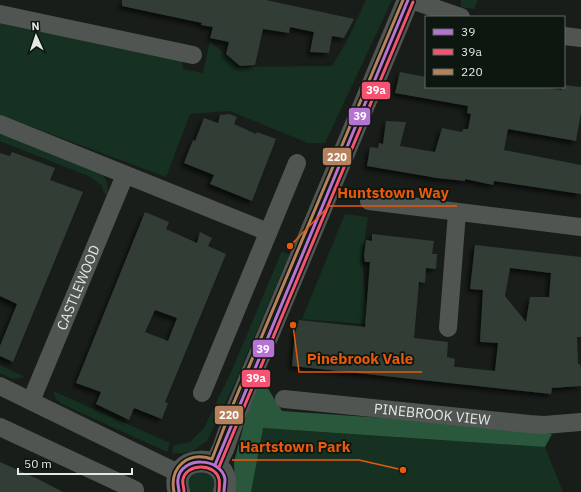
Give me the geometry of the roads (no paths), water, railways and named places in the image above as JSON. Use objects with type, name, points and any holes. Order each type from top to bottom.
[{"type":"street","points":[[215,465],[224,449],[237,409],[408,0]]},
{"type":"street","points":[[411,0],[459,16]]},
{"type":"street","points":[[0,14],[193,54]]},
{"type":"street","points":[[565,36],[581,38]]},
{"type":"street","points":[[0,124],[268,232]]},
{"type":"street","points":[[202,394],[297,163]]},
{"type":"street","name":"CASTLEWOOD","points":[[31,401],[126,175]]},
{"type":"street","points":[[369,201],[456,213],[581,227]]},
{"type":"street","points":[[448,328],[456,213]]},
{"type":"street","points":[[0,386],[31,401],[179,483],[191,463],[207,461],[215,465],[224,476],[224,492]]},
{"type":"street","name":"PINEBROOK VIEW","points":[[284,399],[529,424],[544,425],[581,422]]},
{"type":"street","points":[[0,427],[136,490]]},
{"type":"place","name":"Huntstown Way","points":[[290,246]]},
{"type":"place","name":"Pinebrook Vale","points":[[293,325]]},
{"type":"place","name":"Hartstown Park","points":[[403,470]]}]
